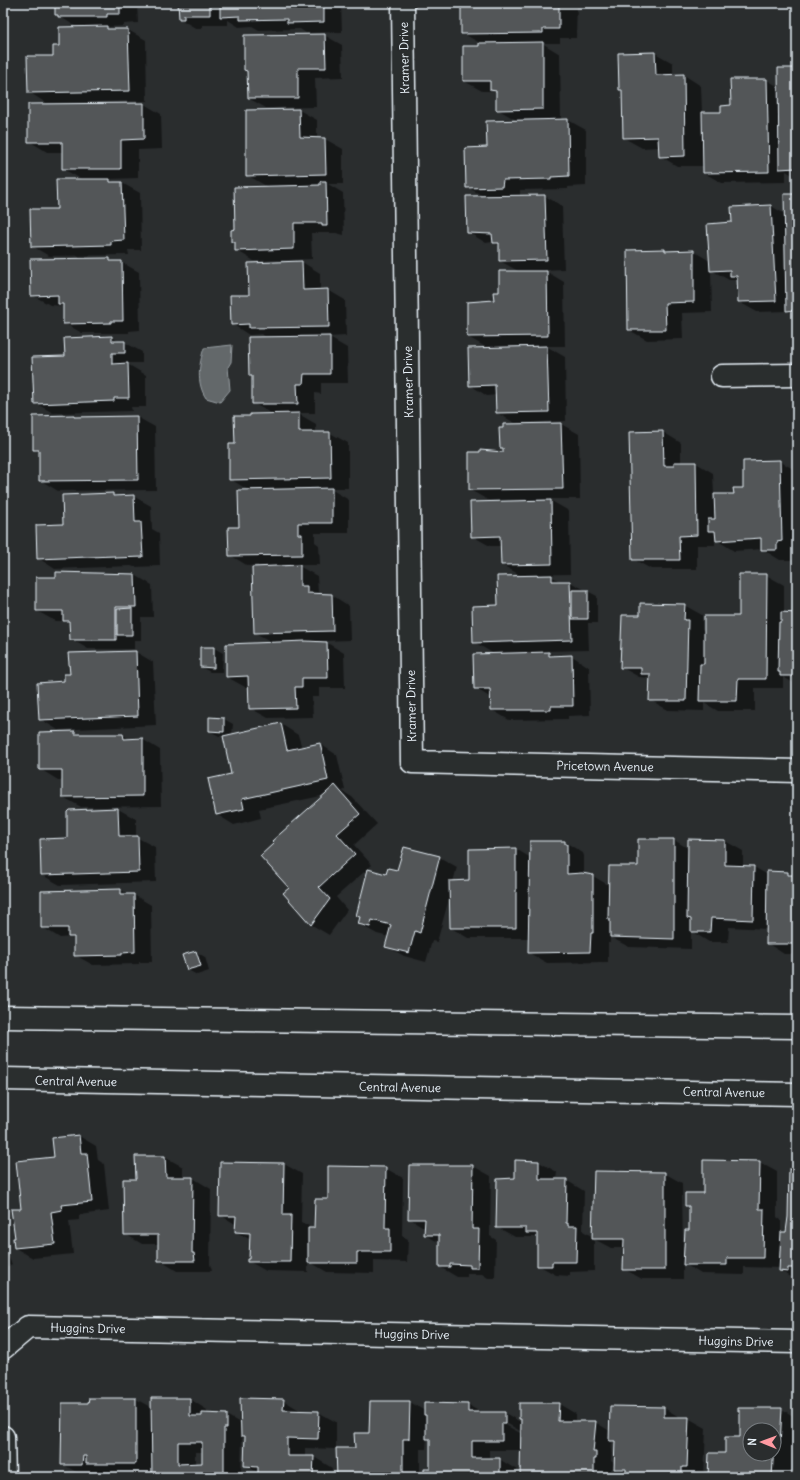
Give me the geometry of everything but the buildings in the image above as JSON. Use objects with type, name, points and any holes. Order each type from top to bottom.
[{"type":"street","name":"Kramer Drive","points":[[403,3],[412,762]]},
{"type":"street","points":[[722,376],[797,375]]},
{"type":"street","name":"Pricetown Avenue","points":[[412,762],[797,771]]},
{"type":"street","points":[[3,1017],[797,1027]]},
{"type":"street","name":"Central Avenue","points":[[3,1079],[797,1094]]},
{"type":"street","name":"Huggins Drive","points":[[3,1348],[28,1327],[797,1342]]},
{"type":"street","points":[[3,1437],[4,1477]]},
{"type":"shaded area","points":[[232,345],[231,362],[228,367],[230,390],[220,402],[206,398],[201,386],[199,373],[204,348]]}]
